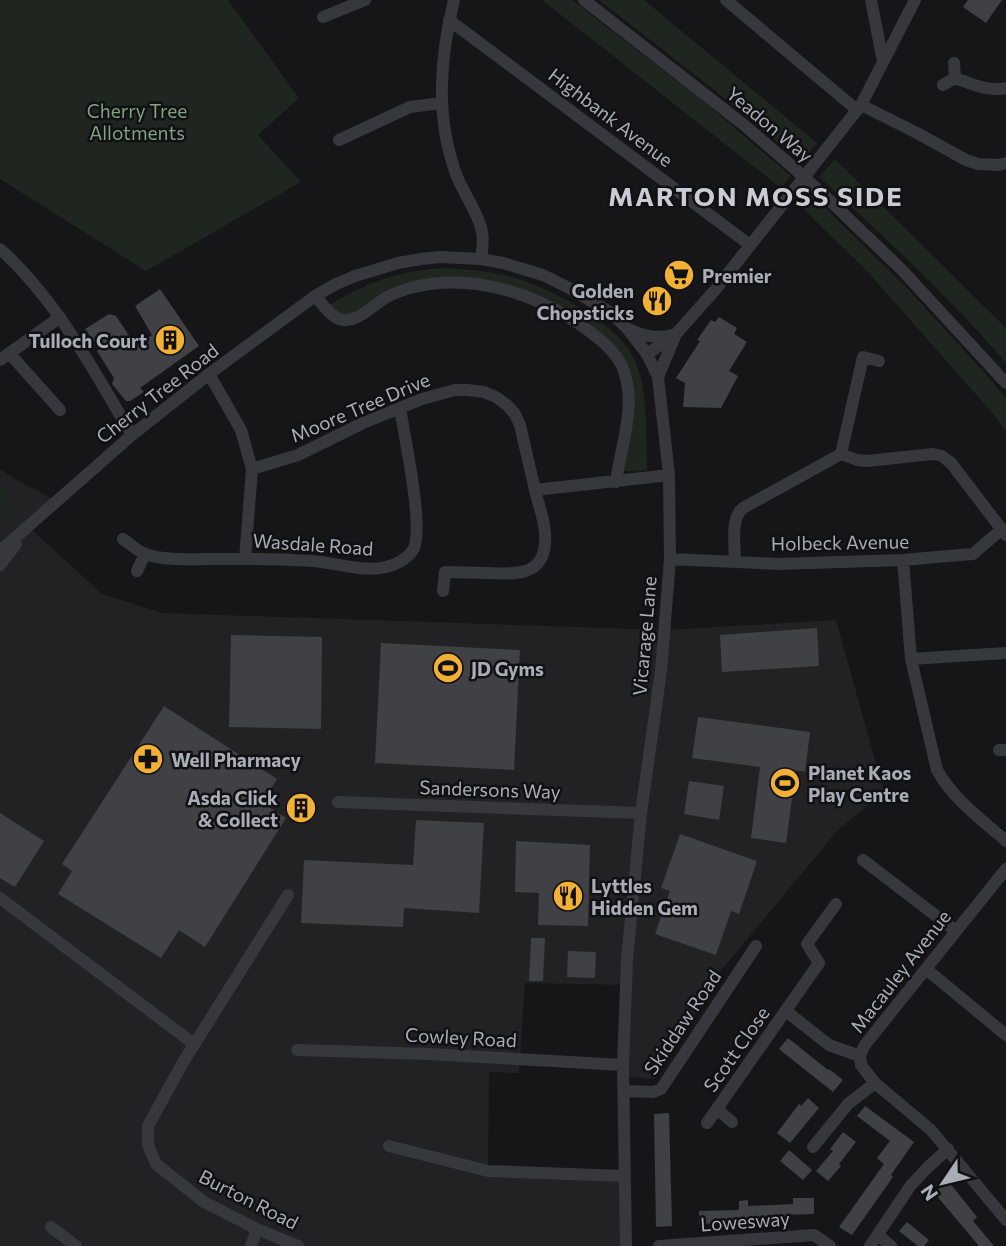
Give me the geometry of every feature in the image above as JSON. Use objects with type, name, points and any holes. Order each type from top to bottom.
[{"type":"street","points":[[323,17],[365,0]]},
{"type":"street","points":[[454,0],[445,39],[441,103],[450,154],[457,176],[480,222],[481,259]]},
{"type":"street","name":"Yeadon Way","points":[[584,0],[724,109],[825,196],[902,270],[1006,383]]},
{"type":"street","points":[[726,0],[859,108],[917,133],[966,160],[1004,168]]},
{"type":"street","points":[[871,0],[883,61]]},
{"type":"street","points":[[647,354],[676,334],[715,290],[859,108],[915,0]]},
{"type":"street","name":"Highbank Avenue","points":[[449,20],[750,245]]},
{"type":"street","points":[[954,63],[955,78]]},
{"type":"street","points":[[943,86],[955,78]]},
{"type":"street","points":[[955,78],[984,89],[1006,88]]},
{"type":"street","points":[[339,140],[410,107],[441,103]]},
{"type":"street","points":[[0,249],[60,317],[132,435]]},
{"type":"street","name":"Cherry Tree Road","points":[[0,551],[132,435],[209,374],[315,296],[355,276],[398,263],[440,257],[481,259],[523,268],[543,275],[611,313],[647,354]]},
{"type":"street","points":[[315,296],[337,319],[344,321],[357,317],[388,296],[413,287],[438,284],[491,286],[541,302],[565,315],[610,349],[621,366],[627,385],[628,413],[616,482]]},
{"type":"street","points":[[60,317],[5,357],[60,410]]},
{"type":"street","points":[[626,327],[646,336],[676,334]]},
{"type":"street","points":[[658,377],[676,334]]},
{"type":"street","name":"Vicarage Lane","points":[[626,1246],[623,1065],[627,960],[641,813],[661,671],[670,559],[669,475],[658,377],[647,354]]},
{"type":"street","points":[[735,561],[737,513],[841,454],[863,357],[879,361]]},
{"type":"street","points":[[209,374],[241,430],[252,469],[245,559]]},
{"type":"street","name":"Moore Tree Drive","points":[[252,469],[298,455],[400,408],[455,390],[484,392],[496,397],[512,409],[518,420],[544,528],[545,544],[541,560],[527,571],[514,575],[445,572],[443,591]]},
{"type":"street","name":"Wasdale Road","points":[[123,539],[145,554],[172,559],[316,562],[370,569],[385,568],[398,563],[409,556],[416,543],[418,524],[400,408]]},
{"type":"street","points":[[841,454],[867,461],[933,454],[942,456],[951,463],[1004,532]]},
{"type":"street","points":[[536,490],[669,475]]},
{"type":"street","name":"Cherry Tree Road","points":[[0,565],[28,527]]},
{"type":"street","name":"Holbeck Avenue","points":[[670,559],[778,564],[903,560],[973,554],[1004,532]]},
{"type":"street","points":[[137,571],[145,554]]},
{"type":"street","points":[[903,560],[911,659],[937,770],[954,795],[1006,841]]},
{"type":"street","points":[[911,659],[1006,653]]},
{"type":"street","name":"Sandersons Way","points":[[338,802],[641,813]]},
{"type":"street","points":[[863,860],[956,931]]},
{"type":"street","name":"Macauley Avenue","points":[[1006,869],[864,1046],[860,1056],[861,1065],[875,1083],[919,1119],[948,1149],[1006,1220]]},
{"type":"street","name":"Burton Road","points":[[288,895],[194,1044],[148,1126],[148,1145],[156,1164],[204,1202],[298,1246]]},
{"type":"street","points":[[0,898],[194,1044]]},
{"type":"street","name":"Scott Close","points":[[707,1123],[819,963],[807,944],[835,904]]},
{"type":"street","name":"Skiddaw Road","points":[[624,1091],[653,1092],[661,1089],[756,946]]},
{"type":"street","points":[[926,969],[1006,1035]]},
{"type":"street","name":"Scott Close","points":[[786,1012],[837,1050],[860,1056]]},
{"type":"street","name":"Cowley Road","points":[[297,1050],[623,1065]]},
{"type":"street","points":[[813,1147],[848,1104],[875,1083]]},
{"type":"street","name":"Scott Close","points":[[717,1109],[732,1122]]},
{"type":"street","points":[[389,1146],[488,1171],[624,1176]]},
{"type":"street","points":[[891,1246],[874,1240],[911,1185],[948,1149]]},
{"type":"street","points":[[51,1227],[76,1246]]},
{"type":"street","points":[[251,1246],[257,1229]]},
{"type":"street","name":"Lowesway","points":[[659,1246],[814,1235],[830,1246]]},
{"type":"shaded area","points":[[0,469],[57,501],[29,527],[102,594],[163,613],[664,630],[836,620],[884,792],[838,830],[719,973],[655,1079],[623,1077],[625,985],[525,983],[519,1073],[489,1072],[488,1171],[624,1176],[626,1246],[0,1246]]},
{"type":"green space","name":"Cherry Tree Allotments","points":[[0,0],[228,0],[299,98],[258,135],[301,182],[146,271],[0,179]]},
{"type":"green space","points":[[542,0],[572,0],[702,100],[791,176],[781,188]]},
{"type":"green space","points":[[599,0],[644,0],[817,143],[801,162]]},
{"type":"green space","points":[[835,159],[1006,328],[1006,363],[939,291],[819,177]]},
{"type":"green space","points":[[807,190],[908,289],[991,380],[1006,399],[1006,432],[996,417],[867,271],[796,202]]},
{"type":"green space","points":[[446,268],[491,272],[539,287],[596,318],[625,344],[634,358],[642,385],[646,413],[647,470],[617,472],[628,413],[621,366],[588,330],[491,286],[413,287],[351,319],[325,307],[383,279]]},
{"type":"green space","points":[[0,485],[21,507],[0,525]]},
{"type":"building","points":[[968,0],[1002,0],[986,23],[963,7]]},
{"type":"building","name":"Tulloch Court","points":[[160,289],[199,346],[140,388],[144,392],[126,401],[112,384],[114,378],[85,329],[109,314],[116,316],[136,346],[152,335],[135,306]]},
{"type":"building","points":[[719,317],[737,328],[734,334],[747,342],[729,371],[738,376],[721,408],[683,407],[685,383],[676,378],[711,320],[715,322]]},
{"type":"building","points":[[817,628],[819,666],[722,672],[720,635]]},
{"type":"building","points":[[231,635],[322,637],[321,729],[229,727]]},
{"type":"building","points":[[381,643],[520,650],[514,770],[375,763]]},
{"type":"building","points":[[164,706],[277,779],[262,803],[286,818],[205,947],[179,930],[161,958],[58,894],[72,871],[62,864]]},
{"type":"building","points":[[698,717],[810,732],[805,772],[796,770],[786,843],[751,838],[760,767],[692,758]]},
{"type":"building","points":[[689,781],[724,786],[719,820],[684,814]]},
{"type":"building","name":"Asda Click & Collect","points":[[300,798],[310,804],[302,817],[292,811]]},
{"type":"building","points":[[0,813],[44,841],[15,887],[0,878]]},
{"type":"building","points":[[416,820],[484,823],[479,913],[404,908],[403,927],[301,923],[304,860],[413,865]]},
{"type":"building","points":[[680,834],[757,861],[739,914],[731,911],[716,955],[655,934],[670,891],[661,888]]},
{"type":"building","points":[[516,841],[590,845],[588,926],[538,925],[539,893],[515,892]]},
{"type":"building","points":[[531,938],[545,938],[543,981],[529,981]]},
{"type":"building","points":[[568,951],[596,952],[595,978],[567,977]]},
{"type":"building","points":[[788,1038],[843,1080],[833,1092],[779,1049]]},
{"type":"building","points":[[808,1098],[819,1108],[790,1143],[777,1133],[799,1104],[801,1106]]},
{"type":"building","points":[[865,1106],[914,1142],[852,1235],[839,1227],[884,1164],[877,1158],[890,1141],[857,1116]]},
{"type":"building","points":[[669,1113],[672,1226],[656,1227],[654,1114]]},
{"type":"building","points":[[843,1132],[856,1142],[828,1181],[816,1171],[833,1151],[830,1149]]},
{"type":"building","points":[[789,1150],[812,1170],[803,1180],[780,1161]]},
{"type":"building","points":[[945,1177],[977,1217],[973,1221],[994,1246],[979,1246],[931,1189]]},
{"type":"building","points":[[793,1198],[814,1198],[814,1214],[785,1215],[785,1218],[735,1223],[699,1224],[699,1211],[739,1210],[739,1201],[748,1200],[748,1206],[793,1204]]},
{"type":"building","points":[[907,1222],[929,1240],[924,1246],[918,1246],[899,1231]]},
{"type":"place","name":"Premier","points":[[679,275]]},
{"type":"place","name":"Golden Chopsticks","points":[[657,301]]},
{"type":"place","name":"Tulloch Court","points":[[170,340]]},
{"type":"place","name":"JD Gyms","points":[[448,668]]},
{"type":"place","name":"Well Pharmacy","points":[[148,759]]},
{"type":"place","name":"Planet Kaos Play Centre","points":[[785,783]]},
{"type":"place","name":"Asda Click & Collect","points":[[301,808]]},
{"type":"place","name":"Lyttles Hidden Gem","points":[[568,896]]},
{"type":"district","name":"MARTON MOSS SIDE","points":[[756,195]]}]
